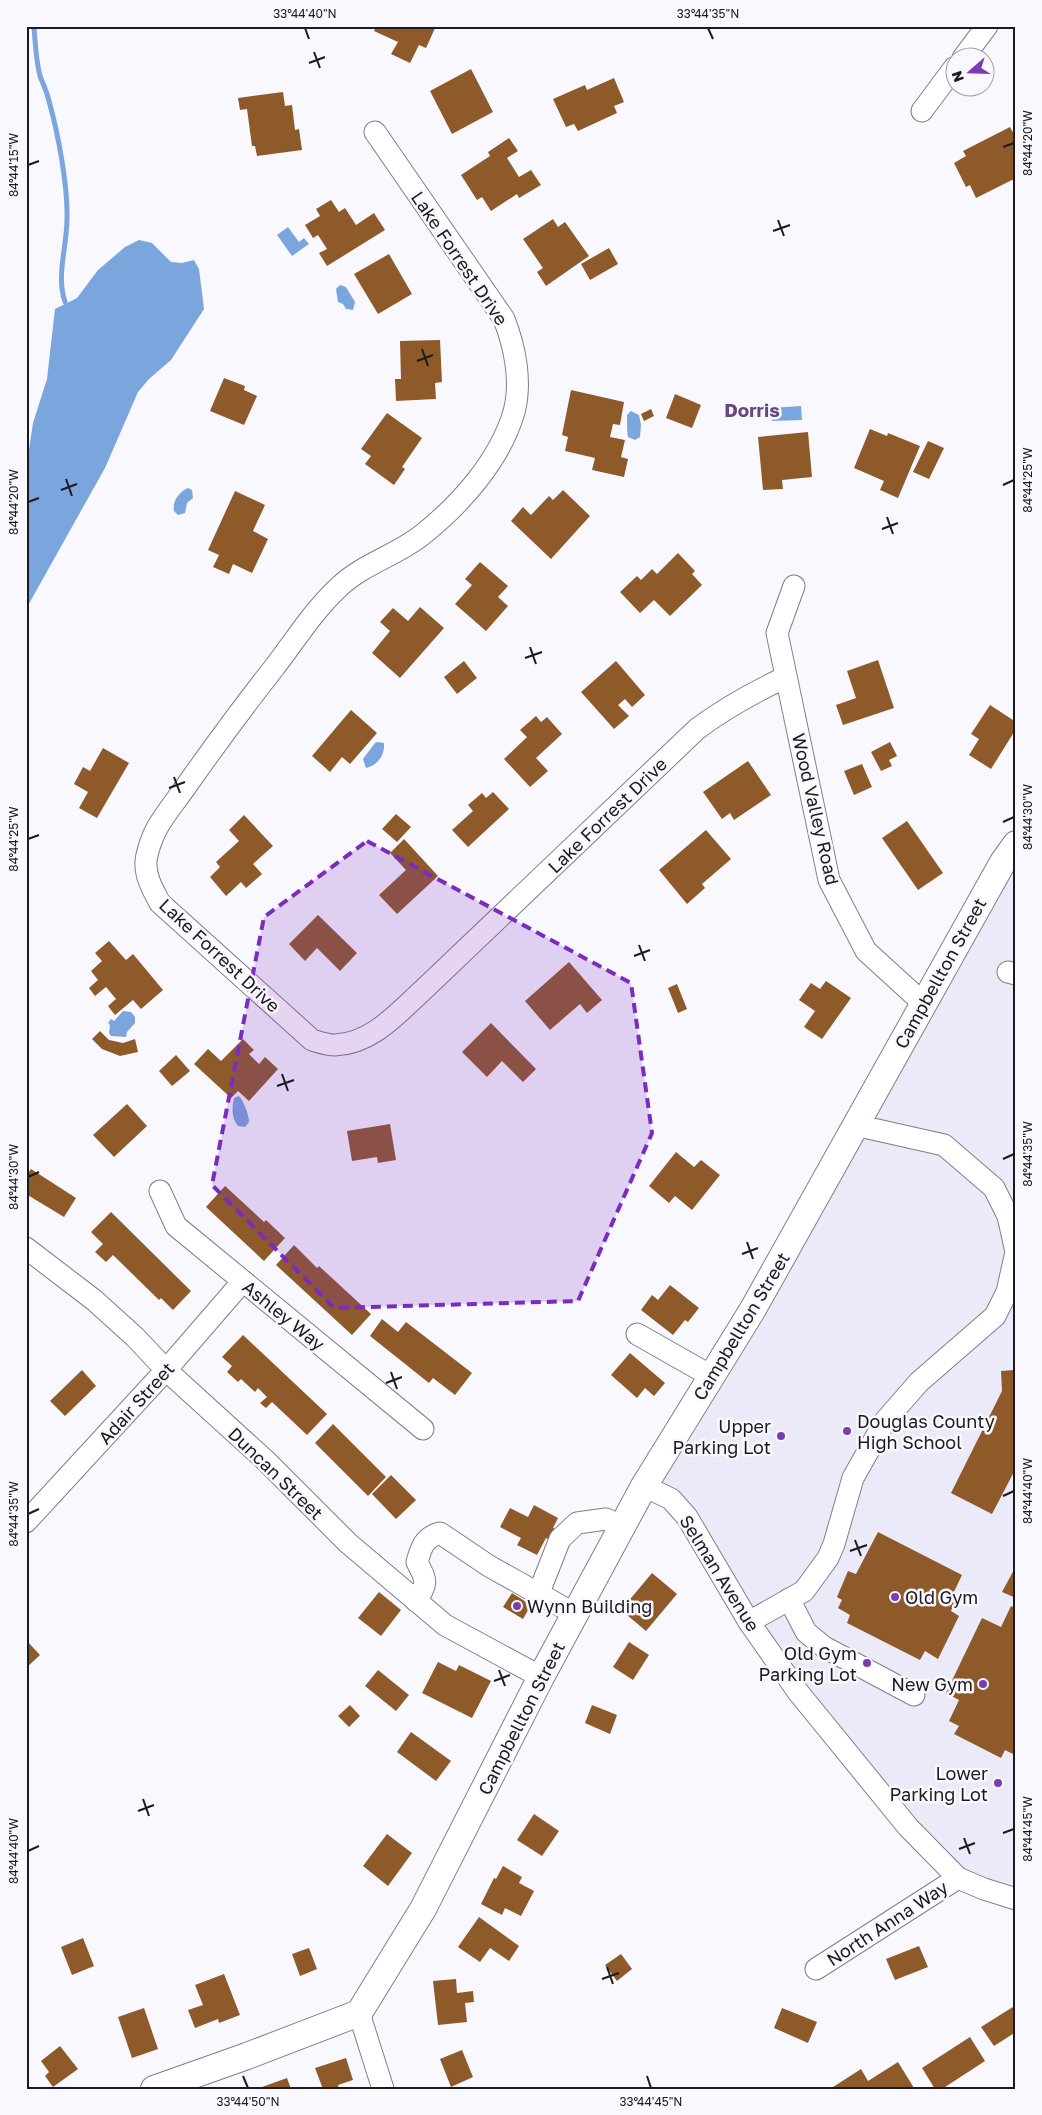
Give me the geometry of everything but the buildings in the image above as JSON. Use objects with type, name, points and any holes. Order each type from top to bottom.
[{"type":"main road","name":"Campbellton Street","points":[[359,2012],[423,1908],[540,1677],[644,1486],[753,1309],[923,1003],[1003,862],[1016,844]]},
{"type":"main road","points":[[154,2089],[247,2056],[359,2012]]},
{"type":"street","points":[[970,48],[987,26]]},
{"type":"street","points":[[922,111],[944,81]]},
{"type":"street","name":"Lake Forrest Drive","points":[[375,132],[504,319],[511,336],[516,362],[514,411],[496,452],[481,475],[453,506],[422,535],[388,557],[357,572],[339,586],[316,612],[227,729],[156,830],[146,861],[148,881],[160,903],[312,1040],[334,1045],[362,1040],[389,1022],[697,729],[722,710],[786,677]]},
{"type":"street","name":"Wood Valley Road","points":[[794,586],[777,633],[829,880],[866,951],[923,1003]]},
{"type":"street","points":[[749,1622],[804,1591],[822,1568],[834,1544],[854,1478],[885,1421],[919,1382],[995,1316],[1007,1292],[1016,1252],[1008,1216],[994,1188],[944,1145],[855,1125]]},
{"type":"street","name":"Ashley Way","points":[[160,1192],[176,1226],[422,1429]]},
{"type":"street","name":"Duncan Street","points":[[26,1248],[94,1300],[135,1337],[166,1370],[265,1460],[348,1543],[416,1601],[445,1625],[540,1677]]},
{"type":"street","name":"Adair Street","points":[[26,1522],[166,1370],[243,1281]]},
{"type":"street","points":[[637,1334],[711,1376]]},
{"type":"street","name":"Selman Avenue","points":[[644,1486],[671,1500],[687,1516],[749,1622],[798,1692],[908,1827],[958,1878],[1016,1899]]},
{"type":"street","points":[[538,1595],[560,1539],[577,1523],[606,1519],[622,1527]]},
{"type":"street","points":[[416,1601],[425,1586],[424,1577],[417,1562],[422,1545],[432,1535],[440,1533],[489,1566],[575,1614]]},
{"type":"street","points":[[789,1599],[806,1632],[824,1647],[914,1695]]},
{"type":"street","name":"North Anna Way","points":[[816,1969],[958,1878]]},
{"type":"street","points":[[359,2012],[383,2089]]},
{"type":"highlighted area","points":[[367,841],[631,983],[652,1133],[578,1301],[334,1308],[212,1185],[264,917]]},
{"type":"shaded area","name":"Douglas County High School","points":[[1016,857],[1016,1899],[984,1889],[858,1764],[687,1517],[644,1486]]},
{"type":"water","points":[[288,227],[299,242],[304,238],[309,244],[292,256],[277,235]]},
{"type":"water","points":[[139,240],[152,243],[171,262],[182,263],[194,260],[199,269],[204,309],[171,360],[149,379],[138,392],[105,468],[26,609],[26,470],[33,423],[47,379],[55,309],[77,298],[98,270],[125,247]]},
{"type":"water","points":[[340,285],[346,287],[355,302],[353,310],[346,309],[343,304],[338,302],[336,289]]},
{"type":"water","points":[[801,406],[802,420],[772,421],[771,408]]},
{"type":"water","points":[[631,411],[639,415],[641,425],[640,437],[635,440],[628,437],[627,415]]},
{"type":"water","points":[[188,488],[192,490],[193,498],[187,503],[185,513],[178,515],[174,511],[175,500],[179,494]]},
{"type":"water","points":[[375,743],[384,743],[382,755],[374,765],[366,768],[363,759]]},
{"type":"water","points":[[123,1011],[131,1012],[135,1017],[135,1023],[127,1032],[126,1037],[111,1036],[108,1023],[111,1019],[114,1021]]},
{"type":"water","points":[[239,1096],[248,1116],[249,1122],[245,1127],[238,1126],[233,1116],[234,1098]]},
{"type":"waterway","points":[[34,26],[40,76],[56,128],[66,191],[67,229],[62,271],[65,302]]},
{"type":"place","name":"Douglas County High School","points":[[847,1431]]},
{"type":"place","name":"Upper Parking Lot","points":[[781,1436]]},
{"type":"place","name":"Old Gym","points":[[895,1597]]},
{"type":"place","name":"Wynn Building","points":[[517,1606]]},
{"type":"place","name":"Old Gym Parking Lot","points":[[867,1663]]},
{"type":"place","name":"New Gym","points":[[983,1684]]},
{"type":"place","name":"Lower Parking Lot","points":[[998,1783]]},
{"type":"district","name":"Dorris","points":[[752,409]]}]
